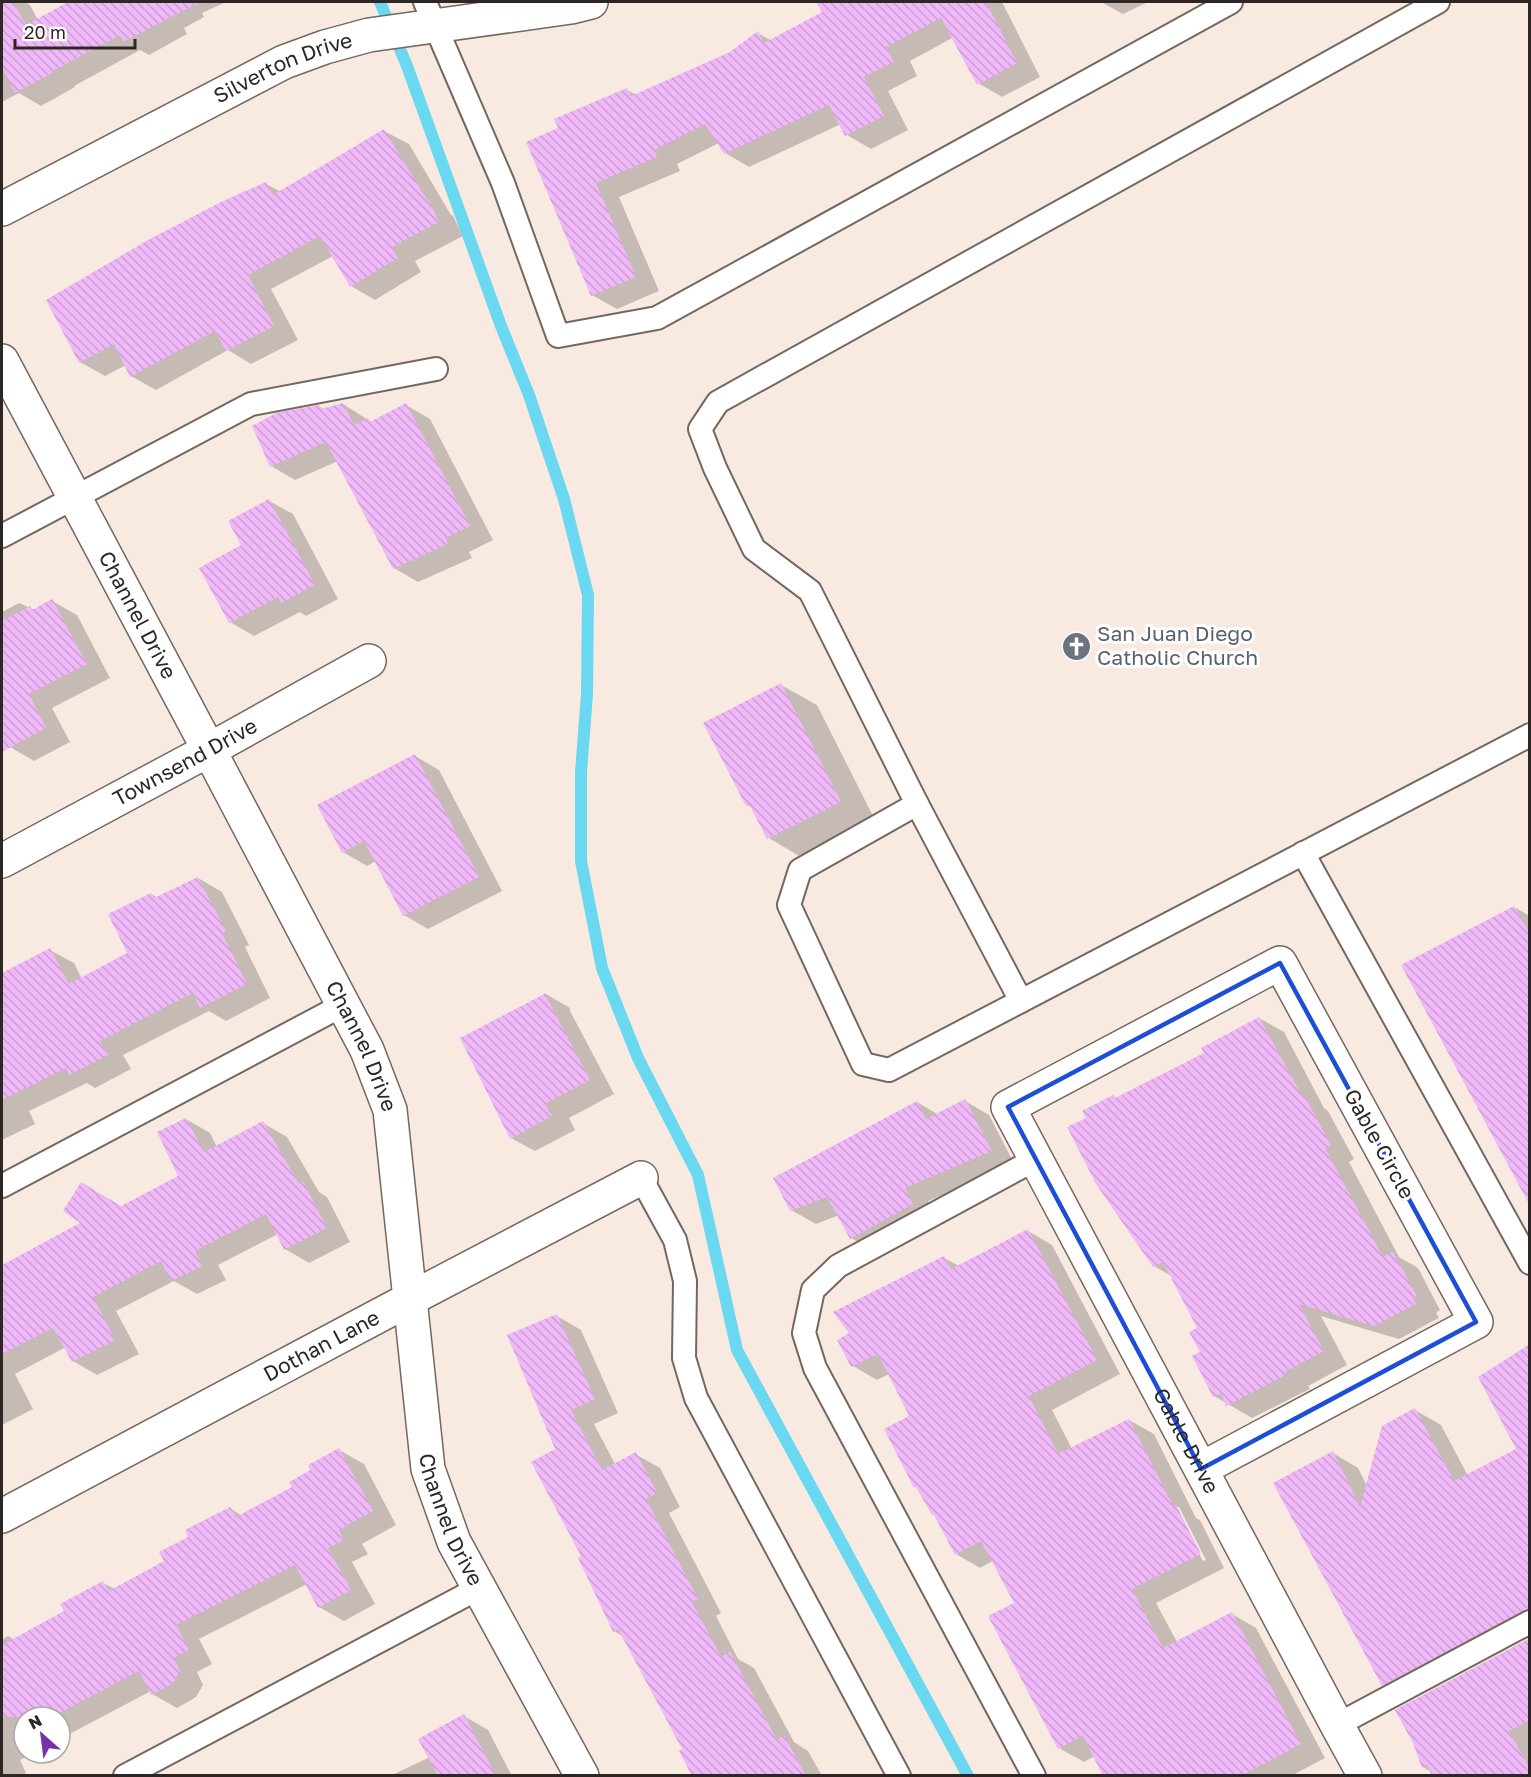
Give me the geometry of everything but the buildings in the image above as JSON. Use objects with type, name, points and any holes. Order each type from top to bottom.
[{"type":"street","name":"Silverton Drive","points":[[2,209],[284,62],[325,47],[424,20],[571,7],[591,2]]},
{"type":"street","name":"Channel Drive","points":[[2,361],[367,1050],[390,1110],[428,1469],[454,1542],[582,1776]]},
{"type":"street","name":"Townsend Drive","points":[[2,861],[369,661]]},
{"type":"street","name":"Gable Circle","points":[[1008,1107],[1280,963],[1476,1322],[1201,1469]]},
{"type":"street","name":"Gable Drive","points":[[1008,1107],[1365,1776]]},
{"type":"street","name":"Dothan Lane","points":[[2,1516],[641,1178]]},
{"type":"lane","points":[[424,20],[503,183],[558,336],[657,318],[1231,2]]},
{"type":"lane","points":[[1021,1001],[916,804],[810,591],[754,549],[715,468],[700,429],[718,402],[1438,2]]},
{"type":"lane","points":[[2,536],[251,404],[436,369]]},
{"type":"lane","points":[[916,804],[800,870],[789,906],[864,1064],[889,1070],[1530,735]]},
{"type":"lane","points":[[1304,853],[1530,1263]]},
{"type":"lane","points":[[2,1185],[343,1005]]},
{"type":"lane","points":[[1034,1776],[815,1368],[804,1333],[813,1290],[838,1266],[1036,1159]]},
{"type":"lane","points":[[641,1178],[675,1240],[685,1281],[684,1358],[696,1398],[899,1776]]},
{"type":"lane","points":[[125,1776],[479,1588]]},
{"type":"lane","points":[[1337,1725],[1530,1622]]},
{"type":"highlighted area","points":[[1280,963],[1476,1322],[1201,1469],[1008,1107]]},
{"type":"waterway","points":[[380,2],[407,66],[501,326],[529,395],[564,499],[588,595],[587,694],[581,772],[581,861],[602,968],[638,1058],[698,1175],[737,1350],[968,1776]]},
{"type":"place","name":"San Juan Diego Catholic Church","points":[[1076,646]]}]
